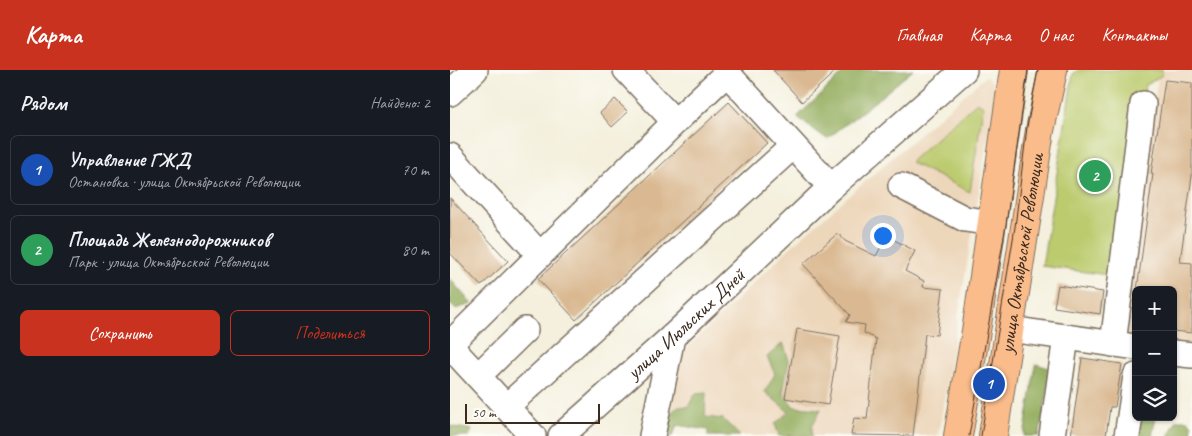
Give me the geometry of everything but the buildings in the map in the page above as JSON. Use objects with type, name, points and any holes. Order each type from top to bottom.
[{"type":"main road","name":"улица Октябрьской Революции","points":[[958,436],[977,325],[1014,70]]},
{"type":"main road","name":"улица Октябрьской Революции","points":[[994,436],[1040,130],[1052,70]]},
{"type":"main road","points":[[992,223],[1026,228]]},
{"type":"main road","points":[[977,325],[1010,329]]},
{"type":"street","points":[[450,93],[475,70]]},
{"type":"street","points":[[626,70],[675,122]]},
{"type":"street","name":"улица Июльских Дней","points":[[561,436],[672,337],[831,187],[964,70]]},
{"type":"street","points":[[532,436],[450,345],[727,72],[739,75],[793,146],[831,187]]},
{"type":"street","points":[[1010,329],[1124,346],[1143,104]]},
{"type":"street","points":[[506,407],[793,146]]},
{"type":"street","points":[[450,156],[540,255]]},
{"type":"street","points":[[901,186],[965,219],[992,223]]},
{"type":"street","points":[[478,376],[525,330]]},
{"type":"street","points":[[652,436],[672,337]]},
{"type":"street","points":[[1052,436],[1066,337]]},
{"type":"street","points":[[1177,353],[1192,355]]},
{"type":"street","points":[[1127,436],[1132,403]]},
{"type":"shaded area","points":[[1159,70],[1192,70],[1192,348],[1177,346],[1177,286],[1132,286],[1132,340],[1120,338]]},
{"type":"shaded area","points":[[986,76],[994,84],[995,98],[938,436],[731,436],[669,410],[681,354],[797,241]]},
{"type":"green space","points":[[846,70],[913,70],[827,139],[797,117]]},
{"type":"green space","points":[[1078,70],[1162,70],[1162,75],[1145,86],[1122,277],[1042,266],[1073,74]]},
{"type":"green space","points":[[977,102],[983,106],[970,192],[910,162]]},
{"type":"green space","points":[[450,279],[472,304],[455,309],[450,304]]},
{"type":"green space","points":[[783,343],[789,360],[783,393],[794,407],[821,409],[812,426],[812,436],[779,436],[775,424],[789,412],[765,392],[775,374],[767,357]]},
{"type":"green space","points":[[1036,364],[1052,369],[1039,436],[1024,436]]},
{"type":"green space","points":[[706,393],[705,417],[723,419],[740,436],[708,436],[708,430],[677,425],[673,436],[656,436],[657,429],[678,406],[688,407],[695,394]]},
{"type":"green space","points":[[1177,420],[1188,420],[1192,425],[1191,436],[1168,436]]},
{"type":"green space","points":[[1134,421],[1155,421],[1152,436],[1125,436]]},
{"type":"green space","points":[[450,426],[472,430],[469,436],[450,436]]},
{"type":"tram line","points":[[969,436],[1006,225],[1028,70]]},
{"type":"tram line","points":[[981,436],[1015,227],[1027,127],[1038,70]]},
{"type":"place","name":"Площадь Железнодорожников","points":[[1095,176]]},
{"type":"place","name":"Управление ГЖД","points":[[989,384]]}]
